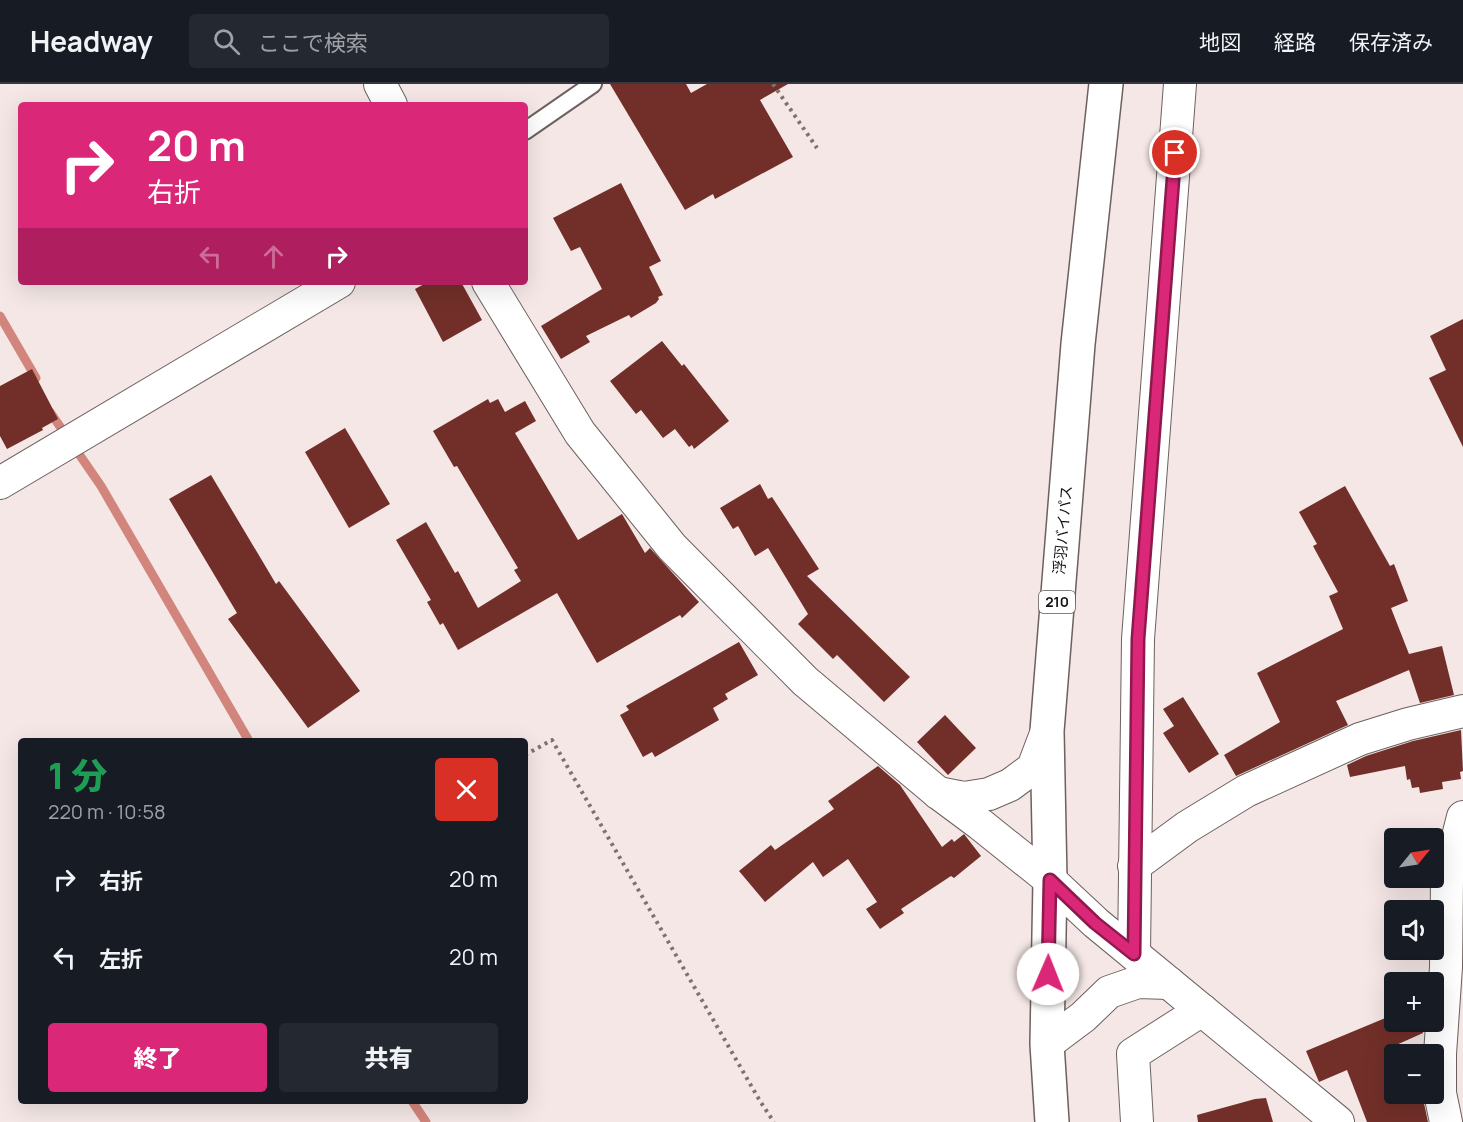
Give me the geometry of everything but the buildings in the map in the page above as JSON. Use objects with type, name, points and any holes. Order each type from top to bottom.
[{"type":"highway","name":"浮羽バイパス","points":[[1052,1122],[1047,1044],[1050,880],[1047,731],[1078,344],[1106,84]]},
{"type":"street","points":[[380,84],[390,102]]},
{"type":"street","points":[[1134,954],[1138,639],[1180,84]]},
{"type":"street","points":[[0,483],[334,285]]},
{"type":"street","points":[[490,285],[580,433],[672,547],[805,681],[937,792],[1050,880],[1095,923],[1338,1122]]},
{"type":"street","points":[[1134,866],[1187,827],[1246,791],[1360,739],[1408,724],[1463,711]]},
{"type":"street","points":[[937,792],[964,798],[989,794],[1010,785],[1034,768],[1047,731]]},
{"type":"street","points":[[1446,1122],[1440,1094],[1440,1054],[1446,967],[1447,880],[1463,817]]},
{"type":"street","points":[[1047,1044],[1083,1017],[1109,992],[1138,982],[1169,983]]},
{"type":"street","points":[[1137,1122],[1133,1054],[1202,1010]]},
{"type":"lane","points":[[528,129],[593,84]]},
{"type":"path","points":[[773,84],[817,148]]},
{"type":"path","points":[[528,752],[552,740],[774,1122]]},
{"type":"waterway","points":[[0,316],[36,378]]},
{"type":"waterway","points":[[50,412],[101,486],[247,738]]},
{"type":"waterway","points":[[414,1104],[426,1122]]},
{"type":"route","points":[[1048,974],[1050,880],[1095,923],[1134,954],[1138,639],[1175,153]]}]
